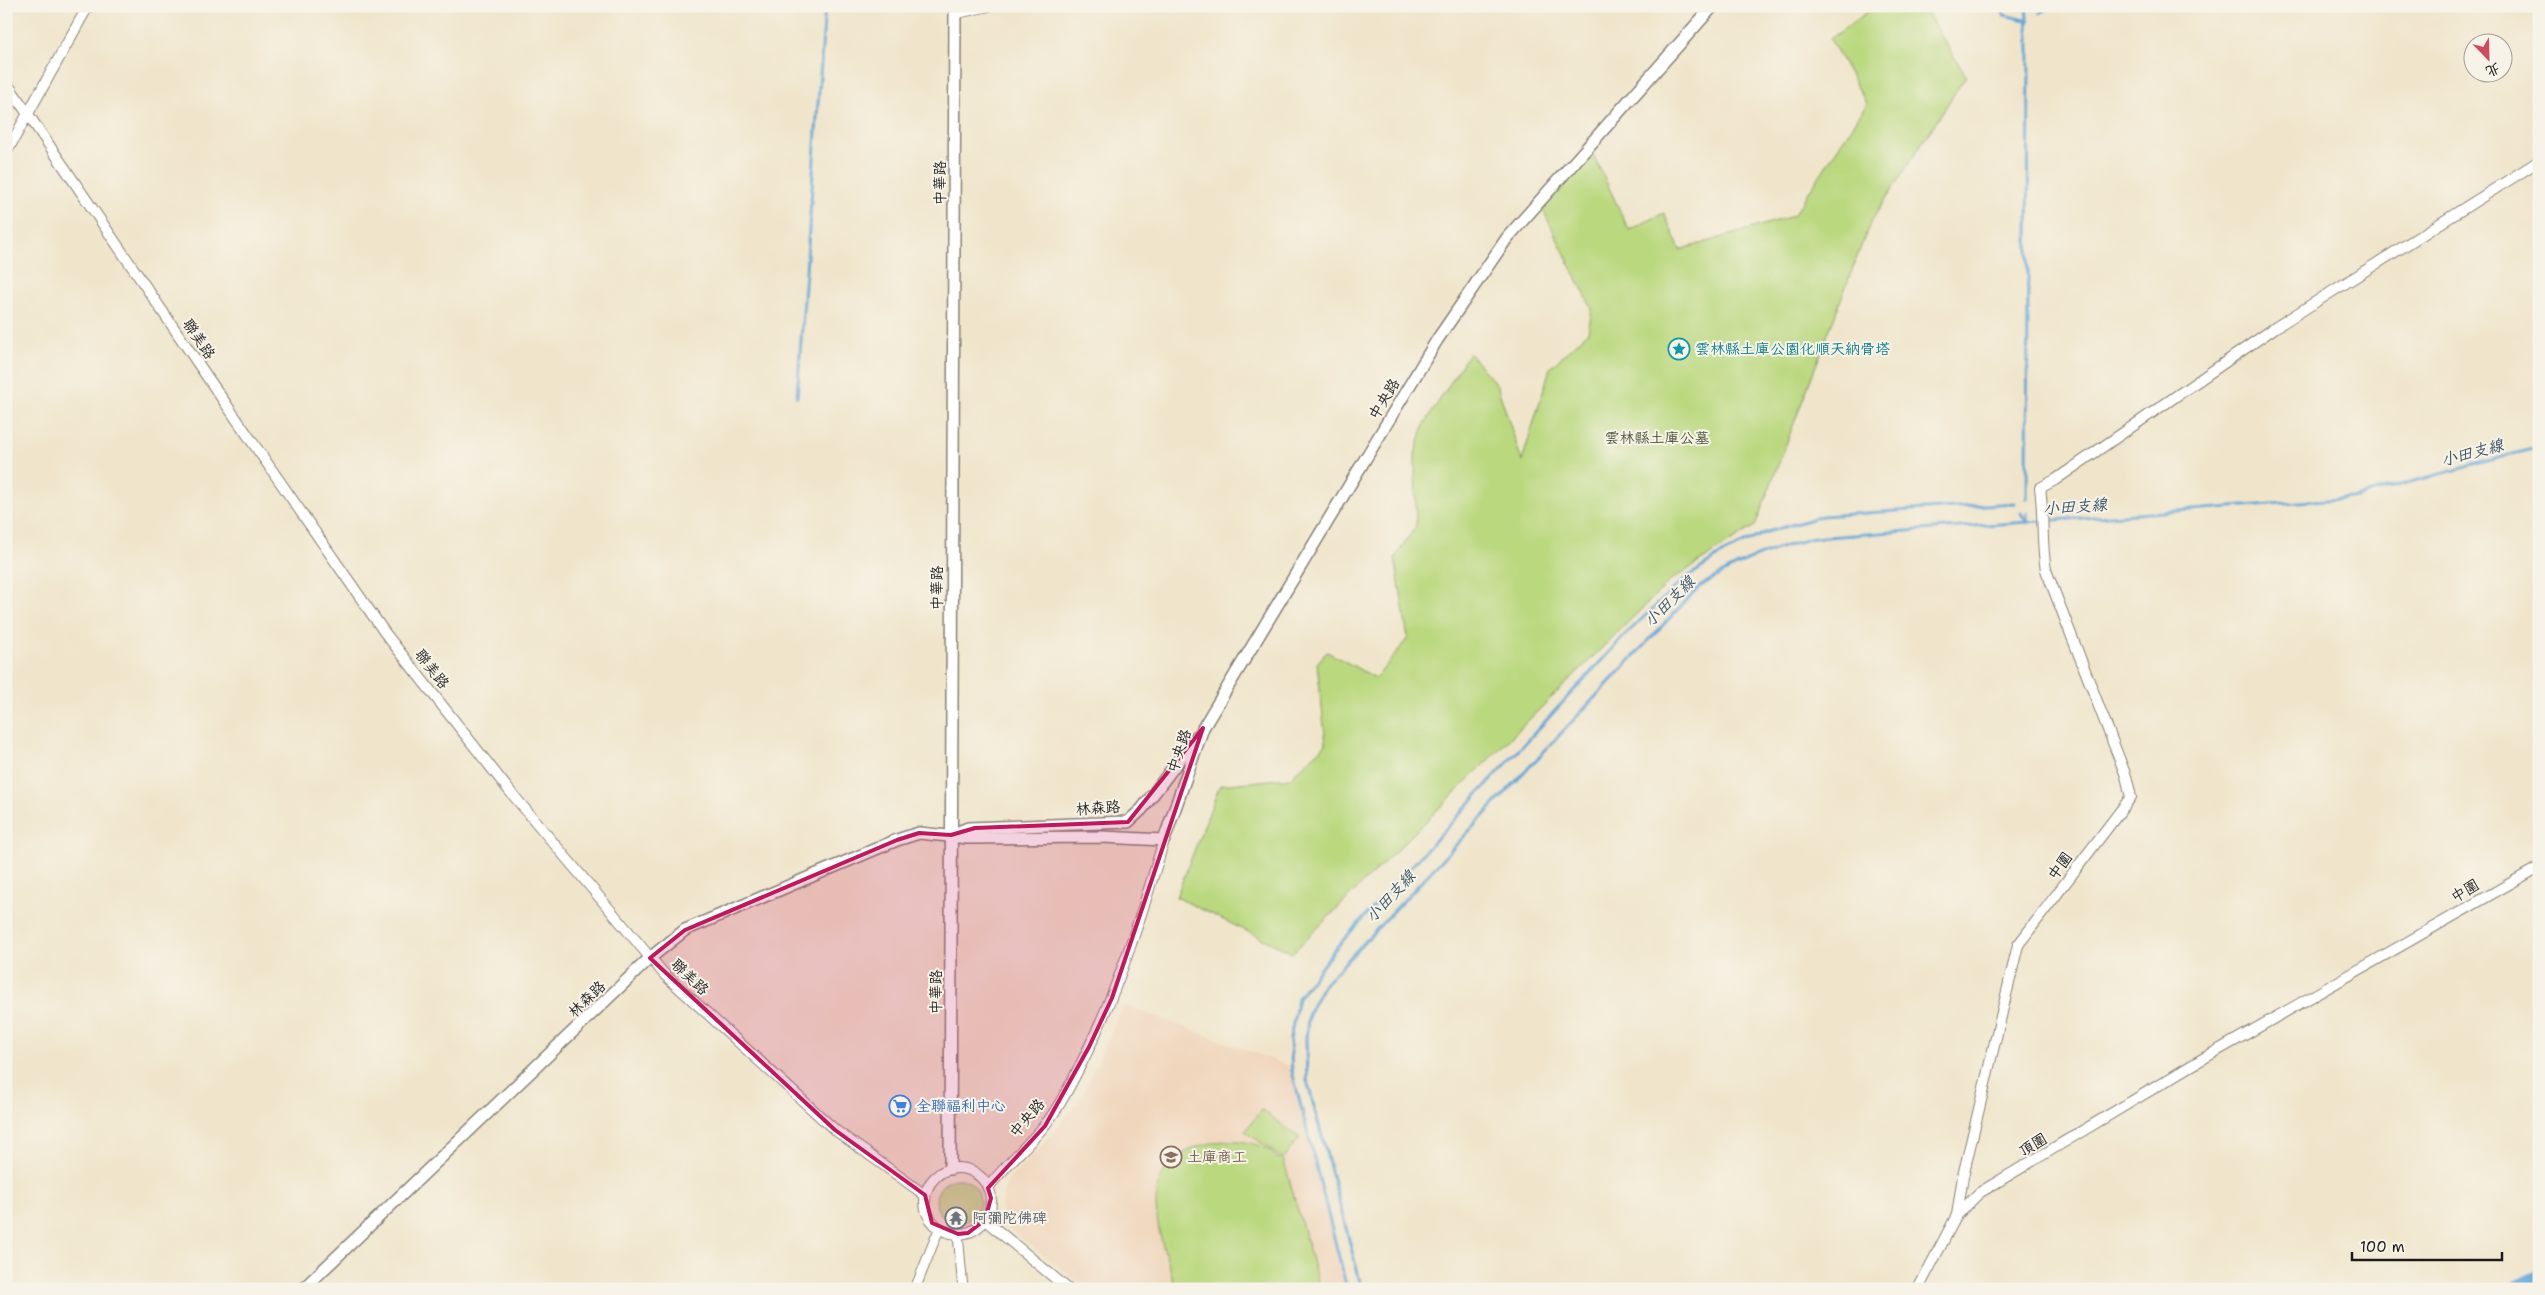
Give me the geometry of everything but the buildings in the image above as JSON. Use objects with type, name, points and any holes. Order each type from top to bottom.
[{"type":"main road","name":"中央路","points":[[1164,840],[1203,728],[1437,340],[1508,238],[1713,6]]},
{"type":"main road","name":"中華路","points":[[950,1169],[955,10]]},
{"type":"main road","name":"林森路","points":[[951,835],[968,828],[1128,822],[1142,808],[1203,728]]},
{"type":"main road","name":"林森路","points":[[303,1289],[650,958],[685,930],[897,840],[919,833],[968,838],[1102,837],[1164,840]]},
{"type":"street","points":[[6,153],[88,6]]},
{"type":"street","points":[[955,10],[991,6]]},
{"type":"street","name":"聯美路","points":[[6,82],[210,381],[406,661],[508,789],[664,975],[835,1130],[925,1195]]},
{"type":"street","name":"中圍","points":[[1957,1215],[1963,1176],[2018,945],[2131,797],[2126,776],[2046,570],[2042,546],[2040,488],[2056,480],[2276,327],[2539,161]]},
{"type":"street","name":"中央路","points":[[988,1188],[1006,1164],[1044,1126],[1068,1089],[1085,1056],[1112,998],[1164,840]]},
{"type":"street","name":"中圍","points":[[2199,1061],[2539,866]]},
{"type":"street","name":"頂圍","points":[[1918,1289],[1957,1215],[1979,1194],[2199,1061]]},
{"type":"street","points":[[962,1168],[972,1172],[982,1178],[988,1188],[991,1198],[986,1220],[973,1230],[958,1234],[939,1229],[927,1214],[925,1195],[934,1178],[950,1169],[962,1168]]},
{"type":"street","points":[[986,1220],[1068,1289]]},
{"type":"street","points":[[915,1289],[939,1229]]},
{"type":"street","points":[[958,1234],[963,1284],[968,1289]]},
{"type":"highlighted area","points":[[1203,728],[1112,998],[1089,1047],[1045,1126],[988,1188],[991,1198],[985,1220],[968,1233],[958,1234],[932,1223],[925,1195],[835,1130],[650,958],[685,930],[897,840],[919,833],[951,835],[975,828],[1128,822]]},
{"type":"shaded area","name":"土庫商工","points":[[1124,1005],[1290,1066],[1345,1289],[1087,1289],[1009,1229],[1001,1206],[1007,1181],[1054,1133],[1081,1097]]},
{"type":"green space","name":"雲林縣土庫公墓","points":[[1876,6],[1923,6],[1966,76],[1870,223],[1755,526],[1670,581],[1292,953],[1176,897],[1220,785],[1290,778],[1326,744],[1317,663],[1327,652],[1376,678],[1408,638],[1395,558],[1416,526],[1415,454],[1424,425],[1469,353],[1497,385],[1522,461],[1550,368],[1588,332],[1592,309],[1542,208],[1591,150],[1629,230],[1664,213],[1680,250],[1793,216],[1867,104],[1830,39]]},
{"type":"green space","points":[[1262,1110],[1300,1138],[1283,1158],[1320,1289],[1176,1289],[1157,1221],[1157,1193],[1160,1180],[1167,1167],[1180,1156],[1214,1142],[1233,1141],[1251,1143],[1266,1149],[1278,1159],[1282,1158],[1245,1131]]},
{"type":"green space","points":[[958,1179],[970,1183],[976,1189],[980,1201],[976,1213],[970,1219],[958,1223],[946,1219],[940,1213],[936,1201],[940,1189],[946,1183]]},
{"type":"waterway","points":[[797,397],[825,6]]},
{"type":"waterway","points":[[2001,6],[2004,15],[2029,21]]},
{"type":"waterway","points":[[2026,6],[2029,38],[2027,499]]},
{"type":"waterway","points":[[2040,13],[2050,6]]},
{"type":"waterway","name":"小田支線","points":[[1362,1289],[1307,1080],[1306,1038],[1309,1012],[1323,986],[1698,588],[1753,558],[1813,538],[2352,498],[2539,447]]},
{"type":"waterway","points":[[1347,1289],[1292,1071],[1290,1039],[1298,998],[1334,950],[1625,635],[1682,581],[1723,553],[1767,532],[1822,516],[2015,503]]},
{"type":"waterway","points":[[2021,513],[2027,523]]},
{"type":"waterway","points":[[2027,513],[2027,522]]},
{"type":"waterway","points":[[2518,1289],[2539,1279]]},
{"type":"place","name":"雲林縣土庫公園化順天納骨塔","points":[[1679,349]]},
{"type":"place","name":"全聯福利中心","points":[[900,1106]]},
{"type":"place","name":"土庫商工","points":[[1171,1157]]},
{"type":"place","name":"阿彌陀佛碑","points":[[956,1218]]}]
